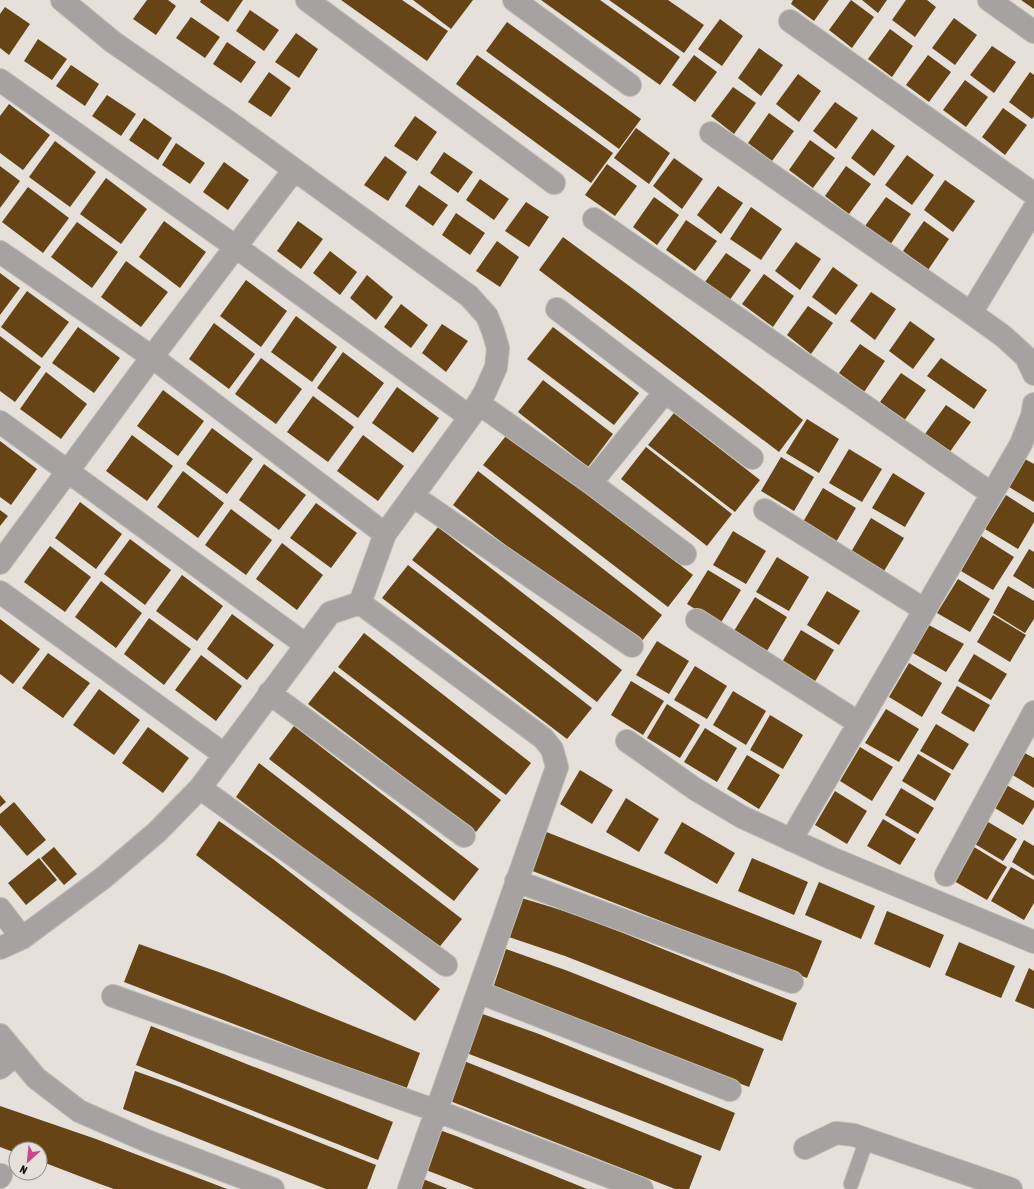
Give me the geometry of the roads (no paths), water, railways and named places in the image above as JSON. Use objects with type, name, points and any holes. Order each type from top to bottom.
[{"type":"street","points":[[307,0],[554,183]]},
{"type":"street","points":[[514,0],[630,85]]},
{"type":"street","points":[[989,0],[1034,32]]},
{"type":"street","points":[[75,4],[113,42],[230,123],[469,296],[487,316],[498,348],[496,367],[474,410],[385,534],[360,603]]},
{"type":"street","points":[[790,21],[1034,206],[972,313]]},
{"type":"street","points":[[0,80],[236,247],[474,410],[591,483],[685,554]]},
{"type":"street","points":[[711,133],[1003,336],[1026,357],[1034,374]]},
{"type":"street","points":[[0,563],[152,357],[294,170]]},
{"type":"street","points":[[594,219],[992,494]]},
{"type":"street","points":[[0,252],[152,357],[385,534]]},
{"type":"street","points":[[557,309],[752,458]]},
{"type":"street","points":[[591,483],[665,392]]},
{"type":"street","points":[[792,840],[1021,444],[1032,416],[1034,404]]},
{"type":"street","points":[[0,422],[306,645]]},
{"type":"street","points":[[413,496],[632,646]]},
{"type":"street","points":[[765,510],[925,610]]},
{"type":"street","points":[[0,592],[225,755]]},
{"type":"street","points":[[0,948],[22,938],[103,878],[151,838],[200,788],[269,693],[330,613],[360,603]]},
{"type":"street","points":[[360,603],[543,738],[552,749],[557,767],[409,1189]]},
{"type":"street","points":[[697,620],[859,723]]},
{"type":"street","points":[[269,693],[464,836]]},
{"type":"street","points":[[946,874],[1034,712]]},
{"type":"street","points":[[627,741],[695,789],[742,817],[906,890],[1034,942]]},
{"type":"street","points":[[200,788],[446,965]]},
{"type":"street","points":[[516,881],[792,982]]},
{"type":"street","points":[[0,909],[22,938]]},
{"type":"street","points":[[478,992],[730,1090]]},
{"type":"street","points":[[113,996],[437,1111],[642,1189]]},
{"type":"street","points":[[0,1036],[36,1078],[79,1111],[147,1141],[273,1189]]},
{"type":"street","points":[[0,1068],[16,1054]]},
{"type":"street","points":[[805,1148],[836,1133],[854,1134],[1008,1188]]},
{"type":"lane","points":[[851,1184],[867,1139]]}]
